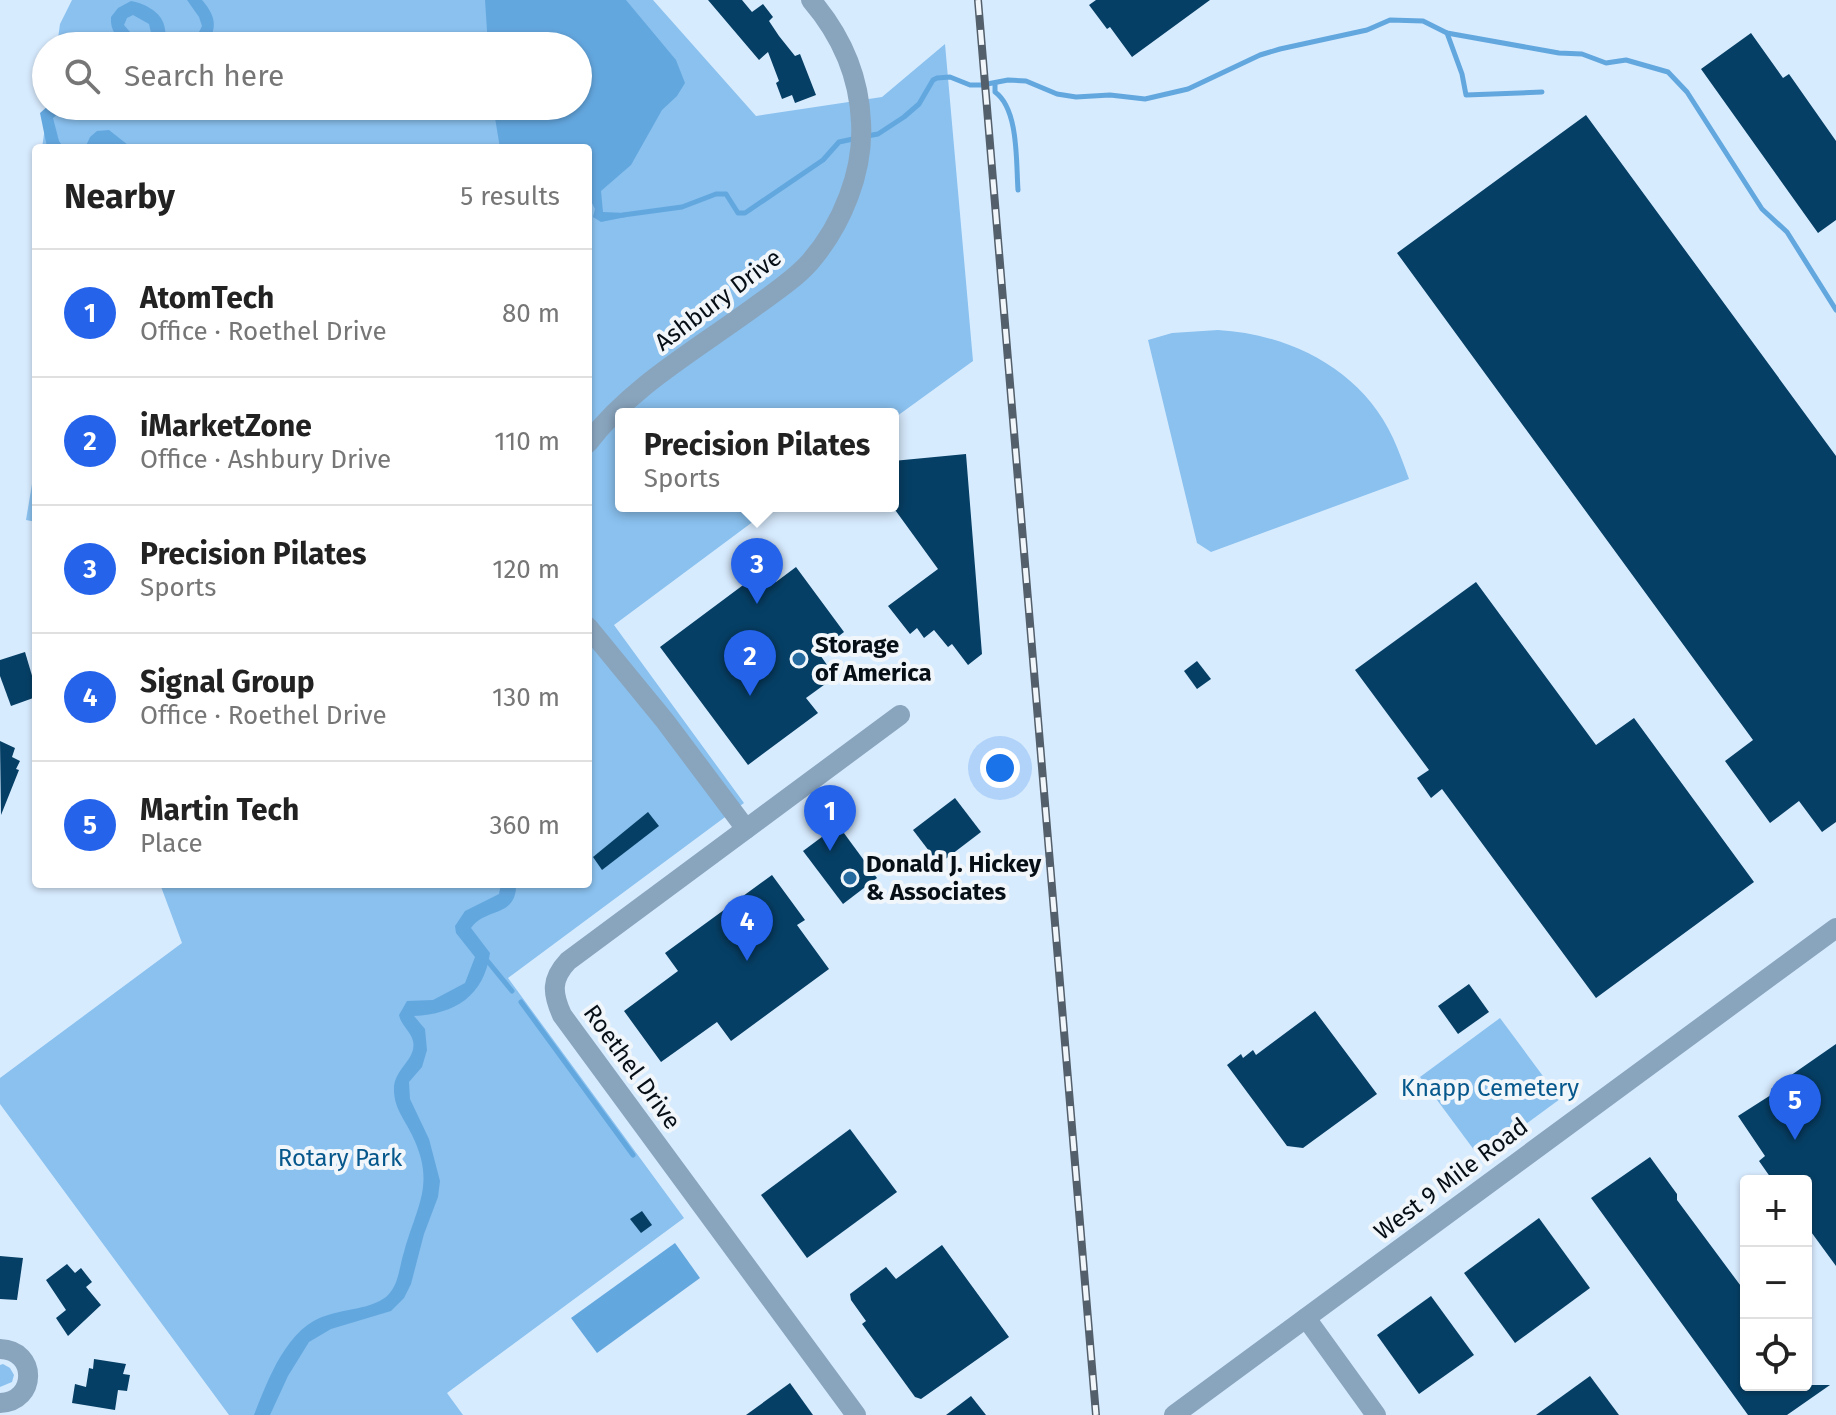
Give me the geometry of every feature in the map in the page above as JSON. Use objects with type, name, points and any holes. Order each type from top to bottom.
[{"type":"street","name":"Ashbury Drive","points":[[620,408],[781,288],[810,262],[844,207],[853,184],[861,139],[857,88],[849,59],[832,26],[811,0]]},
{"type":"street","name":"Ashbury Drive","points":[[592,438],[615,412]]},
{"type":"street","points":[[592,632],[665,721],[746,829]]},
{"type":"street","name":"Roethel Drive","points":[[856,1415],[562,1015],[553,985],[558,972],[568,961],[900,715]]},
{"type":"street","name":"West 9 Mile Road","points":[[1174,1415],[1836,928]]},
{"type":"street","points":[[1306,1318],[1376,1415]]},
{"type":"street","points":[[0,1349],[21,1356],[29,1371],[26,1389],[21,1396],[0,1403]]},
{"type":"green space","name":"Rotary Park","points":[[72,0],[653,0],[756,116],[882,97],[945,44],[973,361],[899,415],[899,408],[615,408],[615,512],[766,512],[614,625],[744,803],[508,978],[684,1218],[447,1393],[463,1415],[229,1415],[0,1104],[0,1078],[182,943],[161,888],[592,888],[592,144],[43,144],[46,120],[592,120],[592,32],[59,32]]},
{"type":"green space","points":[[1218,330],[1245,333],[1297,348],[1343,375],[1380,414],[1409,479],[1211,552],[1197,543],[1148,340],[1172,333]]},
{"type":"green space","points":[[32,484],[32,521],[26,520]]},
{"type":"green space","name":"Knapp Cemetery","points":[[1500,1018],[1560,1099],[1480,1158],[1420,1077]]},
{"type":"green space","points":[[3,1364],[14,1375],[12,1382],[0,1387],[0,1365]]},
{"type":"shaded area","points":[[187,0],[202,0],[213,17],[212,32],[199,32],[202,26]]},
{"type":"shaded area","points":[[485,0],[626,0],[676,60],[685,83],[662,110],[631,165],[601,191],[603,212],[626,213],[626,217],[601,222],[593,217],[592,144],[499,144],[495,120],[592,120],[592,32],[487,32]]},
{"type":"shaded area","points":[[131,1],[145,6],[158,14],[166,32],[151,32],[149,24],[133,15],[127,18],[124,25],[130,32],[114,32],[111,17],[118,8]]},
{"type":"shaded area","points":[[41,120],[54,120],[61,144],[46,144]]},
{"type":"shaded area","points":[[109,130],[127,144],[87,144],[97,131]]},
{"type":"shaded area","points":[[500,888],[516,888],[515,895],[506,907],[477,921],[471,928],[490,953],[481,981],[465,1000],[454,1007],[414,1016],[425,1029],[427,1050],[422,1067],[409,1082],[410,1099],[429,1139],[440,1181],[438,1197],[424,1234],[411,1284],[404,1298],[391,1311],[331,1329],[309,1342],[288,1376],[270,1415],[254,1415],[281,1356],[301,1330],[328,1315],[380,1301],[394,1287],[419,1207],[423,1181],[419,1152],[394,1096],[397,1076],[413,1048],[412,1038],[399,1015],[407,1001],[433,1000],[465,983],[475,957],[456,933],[455,926],[465,911],[499,894]]},
{"type":"shaded area","points":[[675,1243],[700,1278],[597,1353],[571,1318]]},
{"type":"building","points":[[708,0],[742,0],[752,12],[763,4],[773,17],[769,21],[779,36],[795,56],[800,54],[816,95],[795,103],[792,95],[782,99],[768,52],[759,60]]},
{"type":"building","points":[[1096,0],[1210,0],[1132,57],[1089,5]]},
{"type":"building","points":[[1751,33],[1783,78],[1789,74],[1836,141],[1836,220],[1818,233],[1701,69]]},
{"type":"building","points":[[1586,115],[1836,456],[1836,822],[1822,832],[1799,801],[1770,823],[1725,761],[1753,740],[1397,253]]},
{"type":"building","points":[[966,454],[982,654],[968,665],[952,644],[948,647],[934,630],[924,638],[917,628],[910,634],[888,606],[938,569],[897,512],[899,460]]},
{"type":"building","points":[[796,567],[844,632],[818,652],[832,672],[824,677],[828,682],[806,698],[818,713],[748,765],[660,647],[766,568],[776,582]]},
{"type":"building","points":[[1476,582],[1596,745],[1634,718],[1754,882],[1596,998],[1442,789],[1431,798],[1417,778],[1429,770],[1355,670]]},
{"type":"building","points":[[25,652],[32,676],[32,698],[11,706],[0,676],[0,660]]},
{"type":"building","points":[[1197,661],[1211,679],[1197,689],[1184,671]]},
{"type":"building","points":[[0,741],[15,748],[12,757],[20,761],[1,815]]},
{"type":"building","points":[[955,798],[981,832],[939,864],[913,830]]},
{"type":"building","points":[[648,812],[659,826],[602,870],[593,857]]},
{"type":"building","points":[[838,825],[877,878],[843,904],[803,851]]},
{"type":"building","points":[[772,875],[805,920],[797,925],[829,969],[731,1041],[717,1022],[661,1062],[624,1011],[678,971],[665,953]]},
{"type":"building","points":[[1469,984],[1489,1012],[1458,1034],[1438,1006]]},
{"type":"building","points":[[1315,1011],[1377,1094],[1303,1148],[1287,1146],[1227,1065],[1241,1054],[1243,1058],[1253,1050],[1256,1055]]},
{"type":"building","points":[[1836,1044],[1836,1266],[1812,1233],[1812,1175],[1769,1175],[1759,1161],[1765,1156],[1738,1116],[1774,1093],[1771,1089]]},
{"type":"building","points":[[850,1129],[897,1192],[807,1258],[761,1195]]},
{"type":"building","points":[[1650,1157],[1677,1194],[1677,1200],[1740,1285],[1740,1391],[1812,1391],[1812,1385],[1830,1385],[1787,1415],[1748,1415],[1591,1198]]},
{"type":"building","points":[[642,1211],[652,1225],[641,1233],[630,1219]]},
{"type":"building","points":[[1539,1218],[1590,1288],[1515,1343],[1464,1273]]},
{"type":"building","points":[[942,1245],[1009,1337],[921,1399],[915,1397],[862,1324],[866,1321],[850,1294],[886,1267],[896,1279]]},
{"type":"building","points":[[0,1256],[23,1258],[17,1300],[0,1299]]},
{"type":"building","points":[[67,1264],[75,1273],[81,1268],[92,1282],[86,1287],[101,1305],[68,1336],[56,1318],[66,1310],[46,1280]]},
{"type":"building","points":[[1431,1296],[1474,1355],[1419,1394],[1377,1335]]},
{"type":"building","points":[[94,1359],[126,1364],[123,1374],[130,1375],[127,1391],[118,1390],[115,1410],[72,1403],[75,1384],[86,1387]]},
{"type":"building","points":[[1590,1376],[1619,1415],[1536,1415]]},
{"type":"building","points":[[790,1383],[813,1415],[746,1415]]},
{"type":"building","points":[[971,1396],[986,1415],[946,1415]]},
{"type":"waterway","points":[[867,136],[878,134],[904,117],[919,104],[937,78],[950,77],[970,85],[1026,81],[1057,94],[1076,97],[1110,95],[1145,99],[1188,89],[1260,55],[1280,49],[1367,30],[1390,20],[1423,21],[1447,33],[1559,53],[1582,54],[1606,63],[1626,60],[1668,72],[1687,92],[1762,209],[1787,232],[1836,310]]},
{"type":"waterway","points":[[1447,33],[1466,95],[1542,92]]},
{"type":"waterway","points":[[995,84],[995,92],[1003,100],[1012,123],[1018,190]]},
{"type":"waterway","points":[[623,215],[682,207],[716,194],[726,194],[738,213],[745,213],[823,160],[839,142],[858,138]]},
{"type":"waterway","points":[[485,958],[512,991]]},
{"type":"waterway","points":[[521,1002],[633,1155]]},
{"type":"railway","points":[[978,0],[1096,1415]]},
{"type":"place","name":"Precision Pilates","points":[[757,604]]},
{"type":"place","name":"Storage of America","points":[[799,659]]},
{"type":"place","name":"iMarketZone","points":[[750,696]]},
{"type":"place","name":"AtomTech","points":[[830,851]]},
{"type":"place","name":"Donald J. Hickey & Associates","points":[[850,878]]},
{"type":"place","name":"Signal Group","points":[[747,961]]},
{"type":"place","name":"Martin Tech","points":[[1795,1140]]}]
